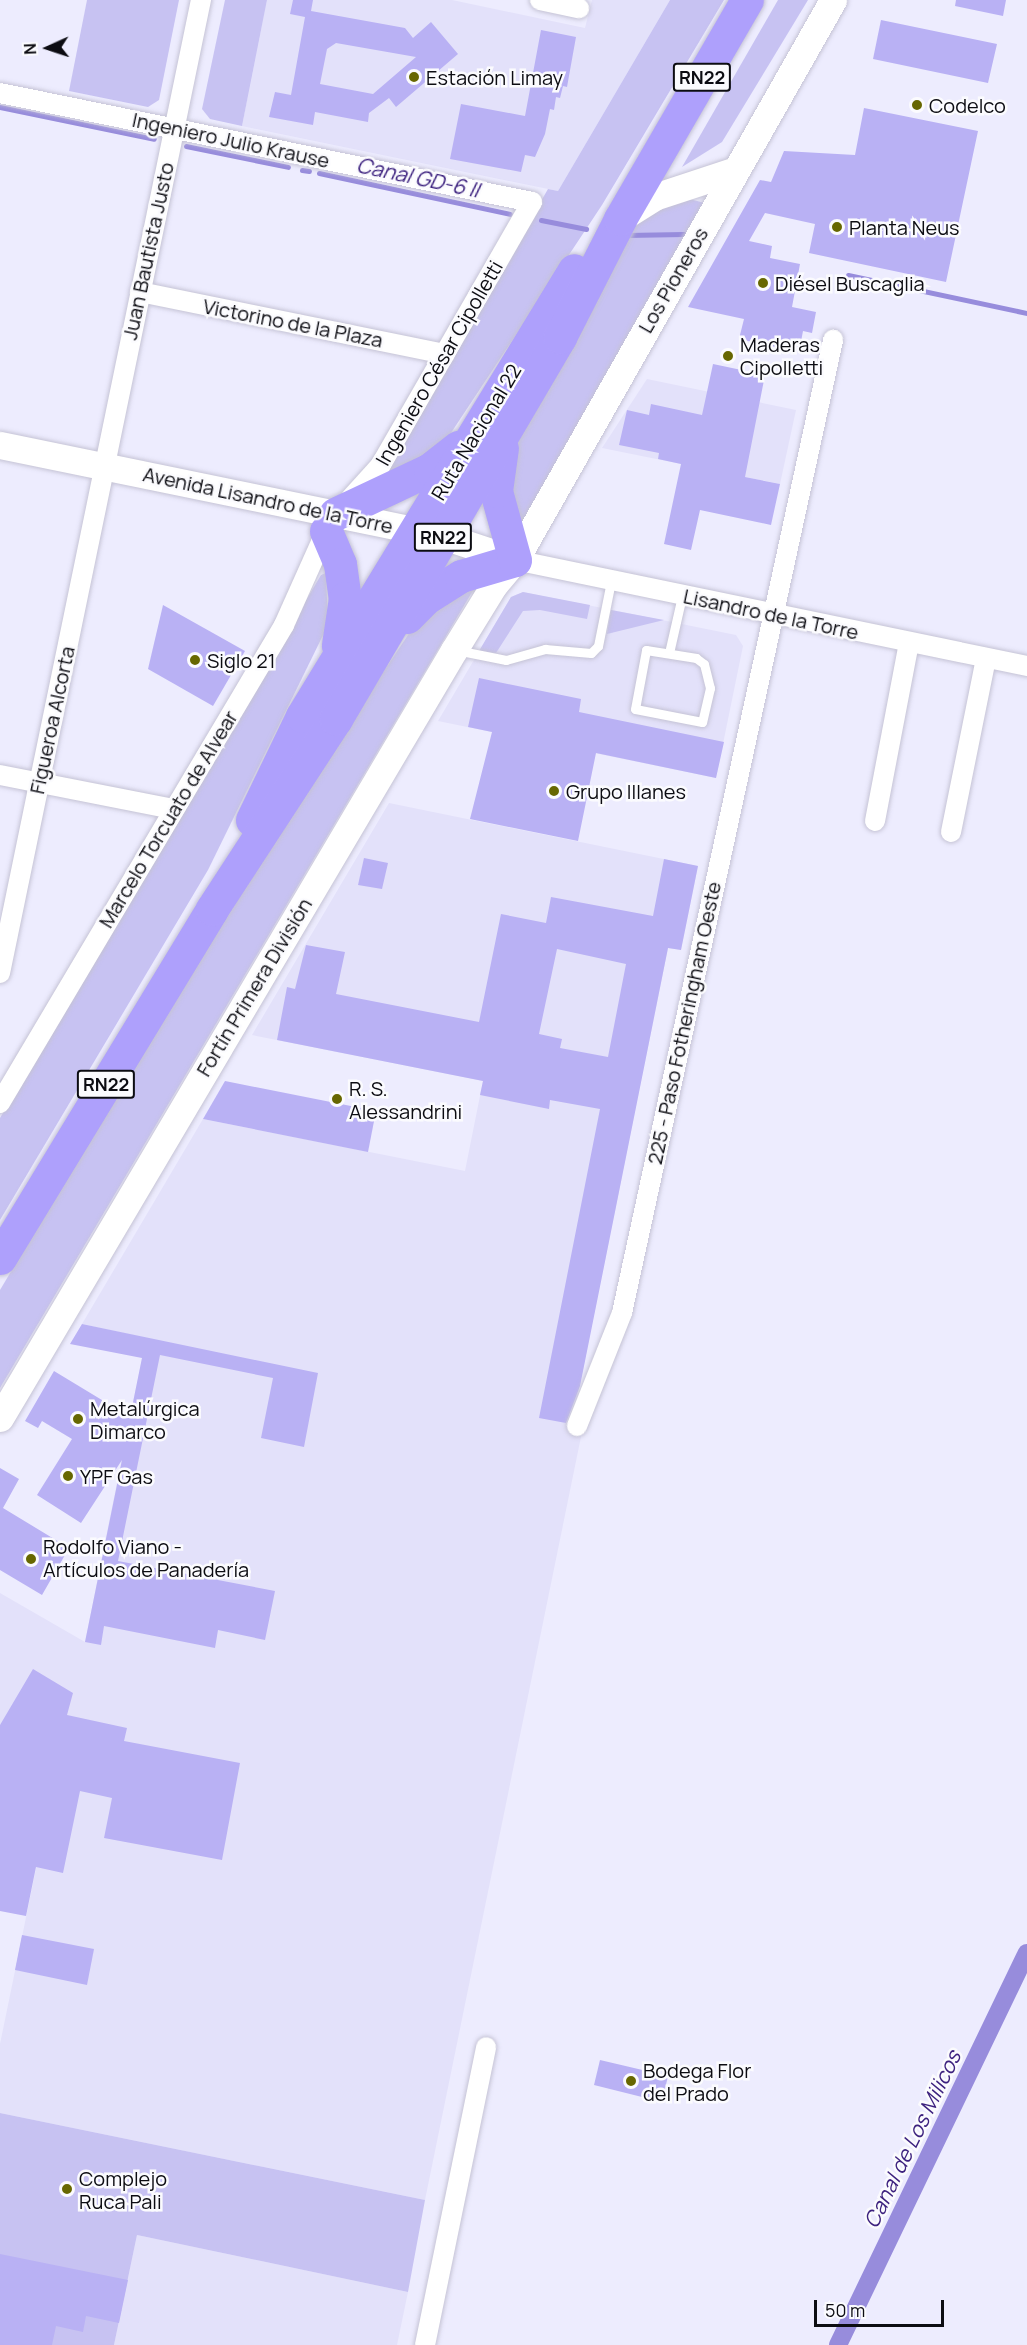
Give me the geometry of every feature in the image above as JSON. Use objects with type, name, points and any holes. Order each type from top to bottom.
[{"type":"highway","name":"Ruta Nacional 22","points":[[492,428],[565,329],[620,219],[747,0]]},
{"type":"highway","name":"Ruta Nacional 22","points":[[0,1258],[212,909],[312,758],[373,657],[425,542],[492,428],[565,284],[656,155]]},
{"type":"highway","points":[[332,666],[345,598],[330,522],[430,469],[492,428],[496,491],[514,560],[461,576],[443,586],[407,617],[373,657]]},
{"type":"highway","name":"Ruta Nacional 22","points":[[212,909],[291,736],[332,666],[425,542]]},
{"type":"street","name":"Juan Bautista Justo","points":[[101,476],[201,0]]},
{"type":"street","points":[[540,0],[579,8]]},
{"type":"street","name":"Los Pioneros","points":[[514,560],[832,0]]},
{"type":"street","name":"Ingeniero Julio Krause","points":[[0,93],[532,202]]},
{"type":"street","points":[[620,219],[654,197],[736,170]]},
{"type":"street","name":"Ingeniero César Cipolletti","points":[[330,522],[380,466],[532,202]]},
{"type":"street","name":"Victorino de la Plaza","points":[[140,292],[445,354]]},
{"type":"street","name":"225 - Paso Fotheringham Oeste","points":[[577,1426],[622,1313],[771,614],[833,340]]},
{"type":"street","name":"Avenida Lisandro de la Torre","points":[[0,445],[101,476]]},
{"type":"street","name":"Avenida Lisandro de la Torre","points":[[0,464],[101,476],[514,560]]},
{"type":"street","name":"Figueroa Alcorta","points":[[0,973],[101,476]]},
{"type":"street","name":"Marcelo Torcuato de Alvear","points":[[0,1103],[289,616],[330,522]]},
{"type":"street","name":"Lisandro de la Torre","points":[[514,560],[1027,666]]},
{"type":"street","name":"Fortín Primera División","points":[[0,1418],[454,650],[494,585],[514,560]]},
{"type":"street","points":[[875,821],[909,642]]},
{"type":"street","points":[[951,832],[986,658]]},
{"type":"street","points":[[0,775],[174,809]]},
{"type":"street","points":[[0,1077],[19,1070]]},
{"type":"street","points":[[426,2345],[486,2047]]},
{"type":"lane","points":[[454,650],[506,660],[545,649],[591,653],[598,646],[611,580]]},
{"type":"lane","points":[[669,652],[682,596]]},
{"type":"lane","points":[[644,651],[669,652],[696,658],[707,670],[709,696],[702,722],[635,709],[644,651]]},
{"type":"shaded area","points":[[87,0],[179,0],[159,100],[148,107],[69,91]]},
{"type":"shaded area","points":[[225,0],[267,0],[242,126],[210,119],[202,109]]},
{"type":"shaded area","name":"Estación Limay","points":[[267,0],[452,0],[585,28],[592,0],[670,0],[558,191],[242,126]]},
{"type":"shaded area","points":[[670,0],[724,0],[602,205],[441,448],[383,475],[548,189],[558,191]]},
{"type":"shaded area","points":[[778,0],[808,0],[722,142],[682,167]]},
{"type":"shaded area","points":[[689,199],[709,204],[524,528],[513,494],[511,467],[520,436],[627,226],[648,211]]},
{"type":"shaded area","points":[[647,379],[796,410],[780,484],[602,448]]},
{"type":"shaded area","points":[[326,573],[328,625],[208,870],[0,1220],[0,1118],[321,575]]},
{"type":"shaded area","points":[[481,577],[0,1388],[0,1290],[250,871],[418,620]]},
{"type":"shaded area","points":[[523,592],[736,635],[743,646],[716,778],[438,721],[511,597]]},
{"type":"shaded area","points":[[523,592],[590,605],[587,619],[540,610],[523,611],[496,653],[479,651],[511,597]]},
{"type":"shaded area","points":[[611,610],[664,620],[607,634]]},
{"type":"shaded area","points":[[389,803],[698,866],[681,950],[668,948],[572,1424],[583,1427],[425,2200],[0,2113],[0,2044],[46,1820],[0,1811],[0,1593],[85,1642],[146,1338],[82,1324],[203,1119],[465,1171],[483,1081],[252,1035]]},
{"type":"shaded area","points":[[0,2113],[425,2200],[408,2292],[137,2235],[114,2345],[0,2345]]},
{"type":"shaded area","points":[[137,2235],[408,2292],[397,2345],[114,2345]]},
{"type":"building","points":[[293,0],[313,0],[311,11],[405,28],[413,38],[431,22],[458,54],[396,107],[389,98],[369,113],[368,122],[315,112],[313,125],[269,117],[275,92],[291,95],[305,17],[290,14]],"holes":[[[336,43],[416,57],[373,94],[320,84],[327,49]]]},
{"type":"building","points":[[956,0],[1006,0],[1003,16],[955,6]]},
{"type":"building","points":[[881,20],[997,44],[988,83],[873,59]]},
{"type":"building","points":[[541,30],[576,37],[567,87],[563,86],[560,98],[556,97],[554,110],[550,109],[545,134],[535,157],[525,155],[521,172],[450,159],[461,104],[525,116]]},
{"type":"building","points":[[864,108],[978,131],[946,282],[809,253],[815,224],[765,213],[749,241],[772,246],[770,258],[800,264],[792,307],[816,312],[812,333],[803,331],[799,352],[739,339],[744,319],[688,307],[760,180],[771,182],[784,151],[855,155]]},
{"type":"building","points":[[713,364],[765,375],[745,477],[780,484],[771,525],[700,510],[691,550],[664,544],[681,464],[658,459],[659,453],[619,445],[627,410],[649,415],[651,404],[702,415]]},
{"type":"building","name":"Siglo 21","points":[[163,605],[245,651],[213,706],[148,669]]},
{"type":"building","points":[[479,678],[581,699],[579,712],[724,742],[716,778],[596,753],[578,841],[470,819],[492,732],[468,727]]},
{"type":"building","points":[[364,858],[388,863],[382,889],[358,885]]},
{"type":"building","points":[[664,859],[698,866],[681,950],[668,948],[580,1386],[566,1423],[539,1418],[600,1109],[550,1100],[549,1109],[480,1095],[483,1081],[277,1040],[287,987],[295,989],[306,945],[345,952],[336,994],[479,1022],[501,914],[546,923],[551,897],[653,916]],"holes":[[[557,949],[626,964],[608,1057],[560,1048],[562,1039],[539,1034]]]},
{"type":"building","points":[[225,1081],[376,1111],[368,1152],[203,1119]]},
{"type":"building","points":[[82,1324],[318,1373],[304,1447],[261,1438],[273,1378],[160,1355],[118,1561],[275,1591],[265,1640],[218,1630],[215,1648],[104,1626],[101,1645],[85,1642],[122,1460],[81,1523],[37,1495],[72,1439],[42,1421],[38,1428],[25,1421],[54,1371],[130,1417],[142,1358],[70,1344]]},
{"type":"building","name":"Rodolfo Viano - Artículos de Panadería","points":[[0,1468],[19,1479],[3,1508],[69,1548],[42,1595],[0,1570]]},
{"type":"building","points":[[33,1669],[73,1693],[67,1715],[127,1728],[124,1741],[240,1763],[222,1860],[104,1838],[112,1798],[80,1791],[63,1873],[36,1867],[26,1916],[0,1911],[0,1725]]},
{"type":"building","points":[[22,1935],[94,1949],[87,1985],[15,1970]]},
{"type":"building","name":"Bodega Flor del Prado","points":[[600,2060],[668,2076],[662,2102],[594,2085]]},
{"type":"building","points":[[0,2254],[128,2280],[119,2323],[86,2316],[83,2332],[56,2326],[52,2345],[0,2345]]},
{"type":"waterway","name":"Canal GD-6 II","points":[[0,107],[154,139]]},
{"type":"waterway","name":"Canal GD-6 II","points":[[186,146],[288,167]]},
{"type":"waterway","name":"Canal GD-6 II","points":[[302,170],[309,171]]},
{"type":"waterway","name":"Canal GD-6 II","points":[[319,173],[510,214]]},
{"type":"waterway","name":"Canal GD-6 II","points":[[541,220],[586,229]]},
{"type":"waterway","points":[[626,235],[684,234]]},
{"type":"waterway","points":[[848,275],[1027,313]]},
{"type":"waterway","name":"Canal de Los Milicos","points":[[838,2345],[1027,1953]]},
{"type":"place","name":"Estación Limay","points":[[414,77]]},
{"type":"place","name":"Codelco","points":[[917,105]]},
{"type":"place","name":"Planta Neus","points":[[837,227]]},
{"type":"place","name":"Diésel Buscaglia","points":[[763,283]]},
{"type":"place","name":"Maderas Cipolletti","points":[[728,356]]},
{"type":"place","name":"Siglo 21","points":[[195,660]]},
{"type":"place","name":"Grupo Illanes","points":[[554,791]]},
{"type":"place","name":"R. S. Alessandrini","points":[[337,1099]]},
{"type":"place","name":"Metalúrgica Dimarco","points":[[78,1419]]},
{"type":"place","name":"YPF Gas","points":[[68,1476]]},
{"type":"place","name":"Rodolfo Viano - Artículos de Panadería","points":[[31,1559]]},
{"type":"place","name":"Bodega Flor del Prado","points":[[631,2081]]},
{"type":"place","name":"Complejo Ruca Pali","points":[[67,2189]]}]
